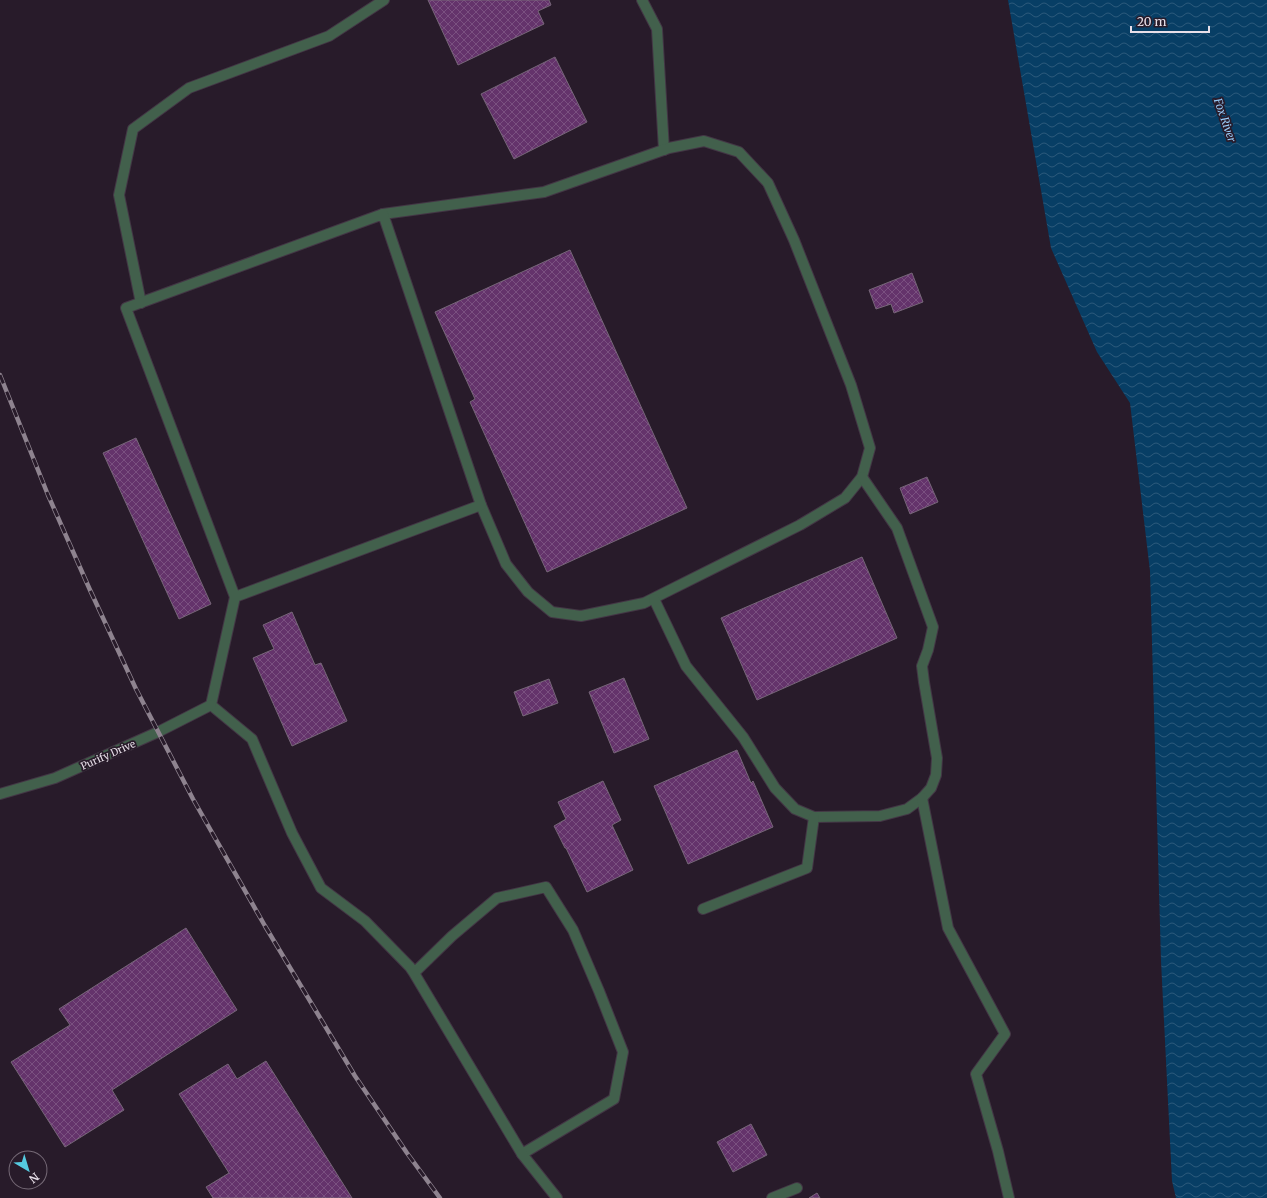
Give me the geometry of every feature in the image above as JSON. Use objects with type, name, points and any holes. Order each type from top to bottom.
[{"type":"street","points":[[141,303],[119,195],[133,129],[189,88],[329,36],[384,0]]},
{"type":"street","points":[[642,0],[657,28],[664,150]]},
{"type":"street","points":[[383,214],[481,505],[506,564],[528,592],[552,612],[581,616],[644,603],[800,525],[845,498],[862,477],[870,448],[851,385],[794,240],[768,183],[739,152],[704,141],[670,148],[544,192],[383,214],[126,308],[235,597],[211,705],[252,739],[292,833],[321,888],[365,922],[410,967],[522,1154],[557,1198]]},
{"type":"street","points":[[654,599],[686,666],[743,737],[775,788],[795,809],[814,817],[880,816],[907,809],[922,798],[930,788],[936,775],[937,758],[922,666],[928,650],[933,627],[897,528],[862,477]]},
{"type":"street","points":[[235,597],[481,505]]},
{"type":"street","name":"Purify Drive","points":[[0,794],[62,775],[158,732],[211,705]]},
{"type":"street","points":[[922,798],[948,928],[1005,1034],[976,1074],[998,1151],[1009,1198]]},
{"type":"street","points":[[703,909],[807,868],[814,817]]},
{"type":"street","points":[[414,973],[452,936],[497,898],[546,887],[573,930],[623,1052],[614,1099],[522,1154]]},
{"type":"street","points":[[772,1198],[797,1188]]},
{"type":"water","name":"Fox River","points":[[1008,0],[1267,0],[1267,1198],[1176,1198],[1172,1181],[1161,961],[1150,571],[1130,403],[1097,352],[1051,248]]},
{"type":"building","points":[[428,0],[549,0],[551,5],[538,11],[544,24],[458,65]]},
{"type":"building","points":[[555,57],[587,122],[514,159],[481,94]]},
{"type":"building","points":[[570,250],[687,508],[547,572],[470,402],[475,399],[435,312]]},
{"type":"building","points":[[912,273],[923,302],[894,313],[891,304],[876,309],[869,290]]},
{"type":"building","points":[[136,438],[211,604],[179,619],[103,453]]},
{"type":"building","points":[[927,477],[938,502],[910,514],[900,488]]},
{"type":"building","points":[[862,557],[897,638],[757,700],[721,618]]},
{"type":"building","points":[[292,612],[315,665],[321,663],[347,721],[292,746],[253,658],[274,649],[263,625]]},
{"type":"building","points":[[624,678],[649,739],[614,753],[589,692]]},
{"type":"building","points":[[549,679],[558,703],[523,716],[514,692]]},
{"type":"building","points":[[737,750],[751,783],[753,781],[773,827],[688,864],[654,786]]},
{"type":"building","points":[[603,781],[621,820],[612,825],[633,870],[587,892],[554,826],[566,819],[558,802]]},
{"type":"building","points":[[186,928],[237,1010],[112,1090],[124,1110],[65,1147],[11,1062],[70,1025],[59,1009]]},
{"type":"building","points":[[266,1061],[352,1198],[213,1198],[206,1187],[229,1173],[179,1094],[228,1064],[237,1079]]},
{"type":"building","points":[[751,1124],[767,1155],[733,1172],[717,1142]]},
{"type":"building","points":[[817,1193],[820,1198],[809,1198]]},
{"type":"railway","points":[[0,375],[48,495],[90,590],[136,689],[193,799],[265,926],[355,1076],[407,1153],[440,1198]]}]
